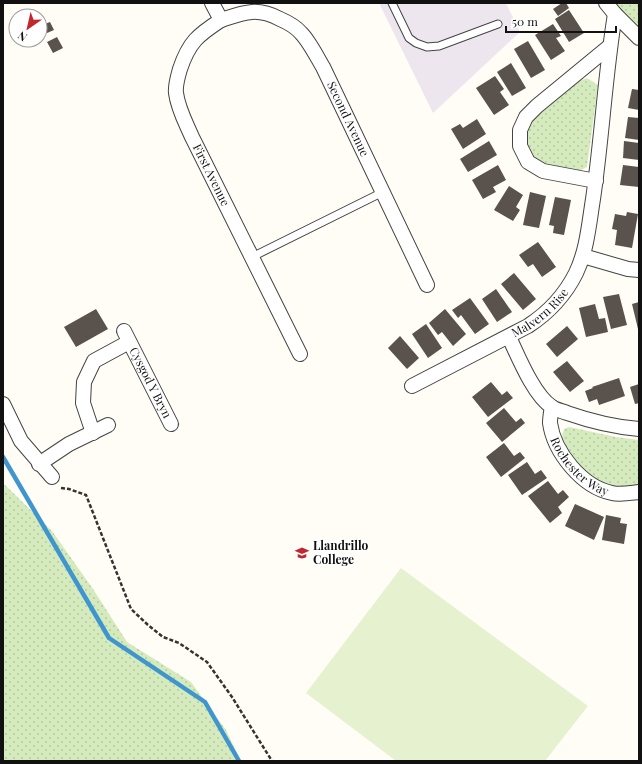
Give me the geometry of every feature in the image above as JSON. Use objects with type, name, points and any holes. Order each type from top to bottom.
[{"type":"street","points":[[212,3],[221,20]]},
{"type":"street","points":[[606,3],[639,38]]},
{"type":"street","name":"Second Avenue","points":[[221,20],[255,11],[269,13],[301,33],[323,67],[427,285]]},
{"type":"street","name":"Malvern Rise","points":[[412,386],[528,326],[542,317],[555,303],[576,273],[583,256],[588,237],[596,181],[610,46],[615,14]]},
{"type":"street","name":"First Avenue","points":[[221,20],[204,31],[191,43],[184,57],[178,76],[176,92],[180,108],[192,137],[300,354]]},
{"type":"street","points":[[596,181],[543,171],[528,162],[520,146],[520,130],[526,117],[537,106],[610,46]]},
{"type":"street","points":[[583,256],[628,269],[639,270]]},
{"type":"street","name":"Rochester Way","points":[[509,336],[539,395],[552,407],[581,418],[639,429]]},
{"type":"street","name":"Cysgod Y Bryn","points":[[92,432],[83,403],[84,382],[94,361],[126,337],[171,424]]},
{"type":"street","points":[[3,404],[21,441],[39,464],[52,477]]},
{"type":"street","name":"Rochester Way","points":[[552,407],[550,422],[554,437],[576,473],[592,486],[611,493],[630,494],[639,492]]},
{"type":"street","points":[[39,464],[69,444],[108,425]]},
{"type":"lane","points":[[392,3],[409,38],[416,43],[428,47],[439,46],[498,24]]},
{"type":"lane","points":[[252,257],[383,192]]},
{"type":"path","points":[[52,477],[56,487],[69,489],[86,496],[131,609],[163,637],[179,643],[207,662],[232,697],[272,761]]},
{"type":"shaded area","points":[[379,3],[506,3],[520,32],[433,113]]},
{"type":"green space","points":[[615,3],[639,3],[639,28],[618,7]]},
{"type":"green space","points":[[579,77],[582,80],[587,78],[598,85],[587,167],[579,171],[538,164],[528,152],[525,137],[530,123]]},
{"type":"green space","points":[[569,427],[616,437],[639,440],[639,486],[611,485],[590,478],[575,462],[562,437],[564,429]]},
{"type":"green space","points":[[3,483],[52,531],[93,589],[127,642],[191,682],[226,730],[241,761],[3,761]]},
{"type":"green space","points":[[401,568],[588,706],[545,761],[396,761],[306,693]]},
{"type":"building","points":[[562,3],[566,3],[569,8],[558,16],[553,9]]},
{"type":"building","points":[[569,10],[584,33],[569,42],[555,19]]},
{"type":"building","points":[[50,22],[54,30],[48,33],[48,23]]},
{"type":"building","points":[[553,24],[561,36],[556,38],[565,51],[551,60],[535,35]]},
{"type":"building","points":[[57,37],[63,48],[53,53],[48,42]]},
{"type":"building","points":[[528,41],[545,70],[531,78],[514,49]]},
{"type":"building","points":[[511,63],[526,88],[512,96],[497,72]]},
{"type":"building","points":[[495,76],[504,89],[500,92],[509,105],[494,115],[476,88]]},
{"type":"building","points":[[632,89],[639,90],[639,110],[628,108]]},
{"type":"building","points":[[628,117],[639,118],[639,140],[625,138]]},
{"type":"building","points":[[477,119],[486,134],[463,149],[451,129],[460,124],[463,128]]},
{"type":"building","points":[[489,141],[497,155],[468,172],[460,159]]},
{"type":"building","points":[[624,141],[639,143],[639,160],[623,158]]},
{"type":"building","points":[[498,165],[506,180],[493,187],[496,192],[483,199],[472,180]]},
{"type":"building","points":[[623,165],[639,167],[639,187],[620,185]]},
{"type":"building","points":[[509,186],[523,195],[516,207],[520,210],[513,221],[494,210]]},
{"type":"building","points":[[530,192],[546,196],[539,228],[523,225]]},
{"type":"building","points":[[555,197],[571,200],[564,235],[553,233],[554,226],[549,225]]},
{"type":"building","points":[[627,212],[638,214],[632,248],[615,245],[617,230],[612,229],[615,214],[626,216]]},
{"type":"building","points":[[538,242],[556,267],[542,277],[533,264],[528,267],[519,255]]},
{"type":"building","points":[[514,273],[536,299],[523,310],[501,284]]},
{"type":"building","points":[[496,289],[512,312],[497,322],[482,299]]},
{"type":"building","points":[[619,294],[627,325],[611,329],[603,297]]},
{"type":"building","points":[[470,298],[489,324],[475,334],[461,315],[458,318],[452,310]]},
{"type":"building","points":[[639,302],[639,329],[638,329],[632,304]]},
{"type":"building","points":[[595,304],[599,319],[605,318],[608,332],[586,337],[579,308]]},
{"type":"building","points":[[96,309],[108,329],[76,347],[64,327]]},
{"type":"building","points":[[445,309],[466,334],[453,346],[442,332],[438,335],[429,323]]},
{"type":"building","points":[[426,324],[442,348],[428,358],[412,334]]},
{"type":"building","points":[[567,326],[578,339],[557,357],[546,344]]},
{"type":"building","points":[[400,336],[419,358],[407,369],[388,348]]},
{"type":"building","points":[[567,361],[584,381],[570,392],[553,372]]},
{"type":"building","points":[[619,378],[625,396],[599,405],[597,399],[589,402],[585,391],[593,388],[592,387]]},
{"type":"building","points":[[491,382],[502,395],[507,391],[513,398],[488,417],[472,397]]},
{"type":"building","points":[[639,384],[639,403],[635,404],[630,387]]},
{"type":"building","points":[[504,408],[516,422],[521,418],[525,423],[502,442],[486,423]]},
{"type":"building","points":[[504,443],[514,456],[520,452],[525,458],[501,477],[486,457]]},
{"type":"building","points":[[527,462],[535,474],[541,470],[547,478],[522,495],[508,475]]},
{"type":"building","points":[[548,481],[558,494],[563,490],[569,497],[558,507],[562,513],[550,523],[528,496]]},
{"type":"building","points":[[575,504],[604,517],[594,540],[565,526]]},
{"type":"building","points":[[606,515],[621,518],[620,523],[627,524],[624,544],[602,540]]},
{"type":"waterway","points":[[3,457],[109,638],[205,702],[239,761]]},
{"type":"place","name":"Llandrillo College","points":[[302,553]]}]
